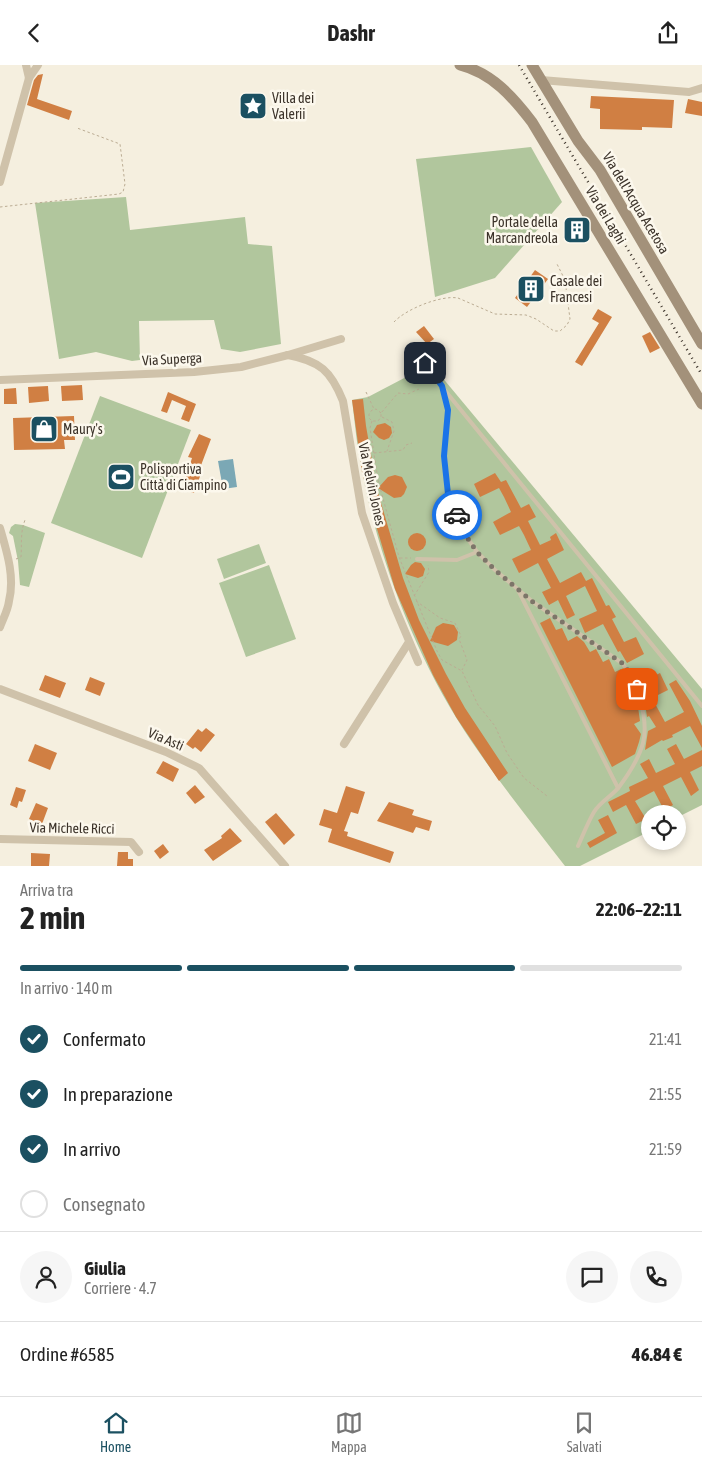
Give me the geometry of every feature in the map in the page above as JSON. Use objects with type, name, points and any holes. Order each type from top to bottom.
[{"type":"main road","name":"Via dei Laghi","points":[[460,65],[483,73],[492,79],[510,95],[532,122],[702,404]]},
{"type":"main road","points":[[472,65],[483,73]]},
{"type":"main road","name":"Via dell'Acqua Acetosa","points":[[532,65],[578,141],[600,169],[702,344]]},
{"type":"street","points":[[0,182],[32,68]]},
{"type":"street","points":[[541,80],[689,92],[702,88]]},
{"type":"street","name":"Via Superga","points":[[0,380],[194,372],[241,367],[341,339]]},
{"type":"street","name":"Via Melvin Jones","points":[[288,355],[310,360],[320,366],[328,372],[338,388],[343,401],[362,513],[393,603],[418,662]]},
{"type":"street","points":[[0,528],[11,574],[9,603],[0,627]]},
{"type":"street","points":[[344,744],[409,642]]},
{"type":"street","name":"Via Asti","points":[[0,689],[166,751],[198,768],[285,866]]},
{"type":"street","name":"Via Michele Ricci","points":[[0,839],[131,842],[139,852]]},
{"type":"lane","points":[[425,363],[702,706]]},
{"type":"lane","points":[[442,386],[448,410],[444,456],[448,494],[464,533],[477,552],[533,602],[616,658],[627,669],[637,689],[644,736],[639,754],[618,787],[595,810],[578,847]]},
{"type":"lane","points":[[417,559],[457,560],[477,552]]},
{"type":"lane","points":[[517,588],[618,787]]},
{"type":"path","points":[[0,207],[119,194],[123,192],[125,184],[120,144],[76,128]]},
{"type":"path","points":[[394,322],[404,313],[438,300],[452,297],[495,314],[526,315],[554,331],[560,331],[564,329],[570,319],[565,280],[557,264]]},
{"type":"path","points":[[381,413],[398,393],[408,394],[419,389]]},
{"type":"path","points":[[366,392],[374,409],[378,410],[382,417],[392,423],[394,431],[388,451]]},
{"type":"path","points":[[374,409],[370,412],[369,416],[372,421],[370,428],[378,480],[399,557],[414,597],[442,660],[462,671],[478,705],[495,726],[507,753],[524,778],[547,797]]},
{"type":"path","points":[[372,421],[378,421],[382,417]]},
{"type":"path","points":[[374,453],[402,450],[406,445],[412,443]]},
{"type":"path","points":[[16,559],[21,557],[22,544],[20,533],[25,520]]},
{"type":"path","points":[[399,557],[417,559]]},
{"type":"path","points":[[414,597],[429,572],[427,559]]},
{"type":"path","points":[[416,601],[440,618],[455,623],[461,636],[459,639],[467,660],[462,671]]},
{"type":"green space","points":[[531,147],[562,202],[495,278],[435,297],[416,159]]},
{"type":"green space","points":[[126,197],[130,230],[245,217],[248,244],[272,246],[281,344],[240,352],[221,349],[214,320],[139,321],[140,360],[132,361],[96,352],[59,359],[35,203]]},
{"type":"green space","points":[[431,364],[702,689],[702,805],[686,813],[686,805],[641,805],[641,836],[580,866],[565,866],[469,738],[440,690],[411,630],[387,568],[360,463],[352,400],[368,397]]},
{"type":"green space","name":"Polisportiva Città di Ciampino","points":[[100,396],[191,430],[142,558],[51,523]]},
{"type":"green space","points":[[15,524],[45,533],[29,587],[20,585],[13,536],[9,533],[11,527]]},
{"type":"green space","points":[[259,544],[266,563],[224,579],[217,559]]},
{"type":"green space","points":[[269,565],[296,639],[246,657],[219,583]]},
{"type":"water","points":[[233,459],[237,487],[223,489],[218,461]]},
{"type":"building","points":[[43,74],[37,99],[72,111],[69,120],[27,105],[34,80],[38,75]]},
{"type":"building","points":[[591,96],[674,100],[672,128],[642,127],[642,130],[600,129],[600,109],[590,108]]},
{"type":"building","points":[[688,99],[702,102],[702,116],[685,113]]},
{"type":"building","name":"Casale dei Francesi","points":[[535,270],[548,279],[527,307],[515,298]]},
{"type":"building","points":[[598,309],[612,317],[582,366],[575,362],[599,323],[592,319]]},
{"type":"building","points":[[424,326],[434,339],[427,344],[416,332]]},
{"type":"building","points":[[650,332],[660,348],[650,353],[642,336]]},
{"type":"building","points":[[82,385],[83,400],[62,401],[61,386]]},
{"type":"building","points":[[48,386],[49,401],[29,403],[28,387]]},
{"type":"building","points":[[16,388],[17,404],[4,404],[4,389]]},
{"type":"building","name":"Polisportiva Città di Ciampino","points":[[168,392],[196,404],[189,422],[181,419],[186,406],[172,400],[167,413],[161,411]]},
{"type":"building","points":[[363,399],[377,489],[403,578],[419,620],[446,674],[465,708],[508,773],[499,781],[456,717],[433,675],[395,589],[362,472],[352,400]]},
{"type":"building","name":"Maury's","points":[[74,416],[75,440],[64,440],[65,449],[14,450],[13,418]]},
{"type":"building","points":[[385,423],[391,427],[392,433],[389,438],[384,440],[373,432],[377,425]]},
{"type":"building","points":[[199,434],[211,439],[200,468],[203,468],[194,493],[182,489],[192,458],[188,457]]},
{"type":"building","points":[[495,473],[501,482],[506,480],[521,508],[529,504],[536,517],[528,521],[540,545],[551,540],[550,537],[556,533],[564,550],[547,559],[560,583],[581,572],[586,581],[592,578],[606,606],[609,605],[616,617],[612,619],[624,642],[636,637],[644,654],[627,663],[620,651],[618,652],[603,624],[585,633],[579,619],[597,611],[585,586],[566,596],[575,615],[567,619],[558,600],[549,605],[542,592],[551,588],[538,563],[519,573],[512,559],[531,550],[524,535],[519,526],[500,535],[493,522],[511,512],[504,497],[499,488],[480,497],[474,484]]},
{"type":"building","points":[[395,475],[402,477],[407,487],[401,497],[394,498],[378,488],[388,477]]},
{"type":"building","points":[[413,533],[421,533],[426,538],[424,549],[413,551],[408,546],[408,538]]},
{"type":"building","points":[[415,562],[421,563],[425,569],[423,576],[418,578],[405,574]]},
{"type":"building","points":[[550,618],[556,630],[562,628],[568,641],[577,636],[584,642],[590,652],[596,649],[603,662],[609,659],[615,672],[621,669],[628,680],[621,683],[634,709],[638,707],[640,721],[634,724],[641,734],[635,754],[612,767],[540,623]]},
{"type":"building","points":[[443,623],[454,625],[458,632],[457,640],[448,646],[430,641],[436,627]]},
{"type":"building","points":[[660,673],[668,690],[652,698],[665,722],[684,712],[669,684],[676,680],[690,701],[702,726],[702,748],[690,726],[672,735],[673,737],[662,740],[645,750],[648,731],[656,727],[649,716],[647,717],[645,703],[647,702],[638,684]]},
{"type":"building","points":[[45,675],[66,683],[60,698],[39,690]]},
{"type":"building","points":[[90,677],[105,683],[100,696],[85,690]]},
{"type":"building","points":[[206,728],[215,735],[201,752],[195,747],[193,749],[186,744],[198,729],[202,732]]},
{"type":"building","points":[[35,744],[57,753],[50,770],[28,761]]},
{"type":"building","points":[[676,744],[684,759],[702,750],[702,766],[690,772],[699,790],[691,796],[681,777],[663,786],[673,805],[661,805],[654,791],[635,801],[641,811],[641,822],[636,824],[626,805],[613,812],[608,802],[630,791],[629,787],[648,778],[640,764],[649,759],[656,773],[675,764],[667,749]]},
{"type":"building","points":[[163,761],[179,769],[173,782],[156,773]]},
{"type":"building","points":[[195,785],[205,797],[195,804],[186,793]]},
{"type":"building","points":[[346,786],[365,792],[358,814],[351,812],[344,831],[348,832],[347,836],[394,852],[390,863],[328,842],[332,829],[319,825],[324,809],[337,813]]},
{"type":"building","points":[[16,787],[26,790],[22,802],[19,801],[17,808],[10,805]]},
{"type":"building","points":[[389,802],[414,810],[412,815],[432,821],[429,831],[416,827],[413,833],[377,821]]},
{"type":"building","points":[[36,803],[48,808],[42,824],[29,819]]},
{"type":"building","points":[[276,813],[295,835],[284,845],[265,822]]},
{"type":"building","points":[[608,815],[617,833],[590,848],[587,843],[605,833],[598,820]]},
{"type":"building","points":[[230,828],[242,841],[213,861],[204,850],[222,838],[221,836]]},
{"type":"building","points":[[163,844],[169,852],[160,859],[154,851]]},
{"type":"building","points":[[118,852],[128,852],[128,859],[133,859],[133,866],[117,866]]},
{"type":"building","points":[[31,853],[50,854],[49,866],[31,866]]},
{"type":"railway","points":[[519,65],[702,375]]},
{"type":"way so far","points":[[457,515],[464,533],[477,552],[495,570],[533,602],[622,663],[637,689]]},
{"type":"place","name":"Villa dei Valerii","points":[[253,106]]},
{"type":"place","name":"Portale della Marcandreola","points":[[577,230]]},
{"type":"place","name":"Casale dei Francesi","points":[[531,289]]},
{"type":"place","name":"Maury's","points":[[44,429]]},
{"type":"place","name":"Polisportiva Città di Ciampino","points":[[121,477]]},
{"type":"route","points":[[425,363],[442,386],[448,410],[444,456],[448,494],[457,515]]}]
